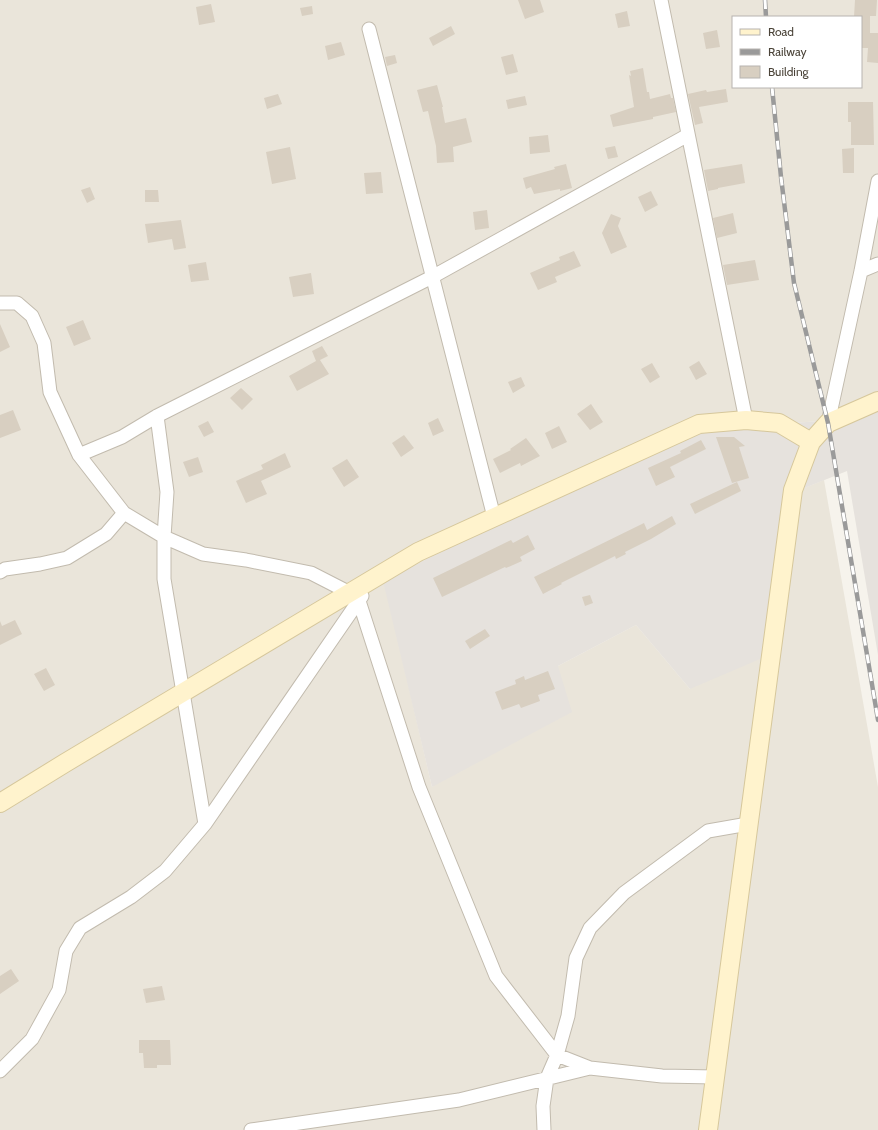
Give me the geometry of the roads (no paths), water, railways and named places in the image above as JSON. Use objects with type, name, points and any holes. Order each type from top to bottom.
[{"type":"main road","points":[[708,1130],[793,490],[811,442],[828,422],[878,401]]},
{"type":"main road","points":[[0,803],[65,762],[183,692],[354,597],[376,577],[418,552],[699,424],[746,420],[779,423],[811,442]]},
{"type":"street","points":[[660,0],[746,420]]},
{"type":"street","points":[[369,29],[494,517]]},
{"type":"street","points":[[79,455],[122,437],[157,416],[432,277],[688,135]]},
{"type":"street","points":[[828,422],[878,181]]},
{"type":"street","points":[[860,271],[878,264]]},
{"type":"street","points":[[0,303],[16,303],[32,316],[44,343],[50,392],[79,455],[124,514],[164,537],[203,554],[246,560],[311,573],[354,597],[419,787],[496,976],[557,1055],[590,1068],[662,1076],[715,1077]]},
{"type":"street","points":[[157,416],[167,492],[164,537],[164,579],[206,824]]},
{"type":"street","points":[[0,572],[5,569],[67,558],[106,534],[124,514]]},
{"type":"street","points":[[0,1071],[32,1038],[59,990],[66,952],[80,928],[131,897],[165,871],[206,824],[354,597]]},
{"type":"street","points":[[544,1130],[543,1106],[547,1078],[557,1055],[568,1016],[576,958],[590,928],[624,893],[708,831],[748,824]]},
{"type":"street","points":[[251,1130],[459,1100],[590,1068]]},
{"type":"railway","points":[[765,0],[766,16]]},
{"type":"railway","points":[[772,88],[794,283],[828,423],[878,720]]}]
